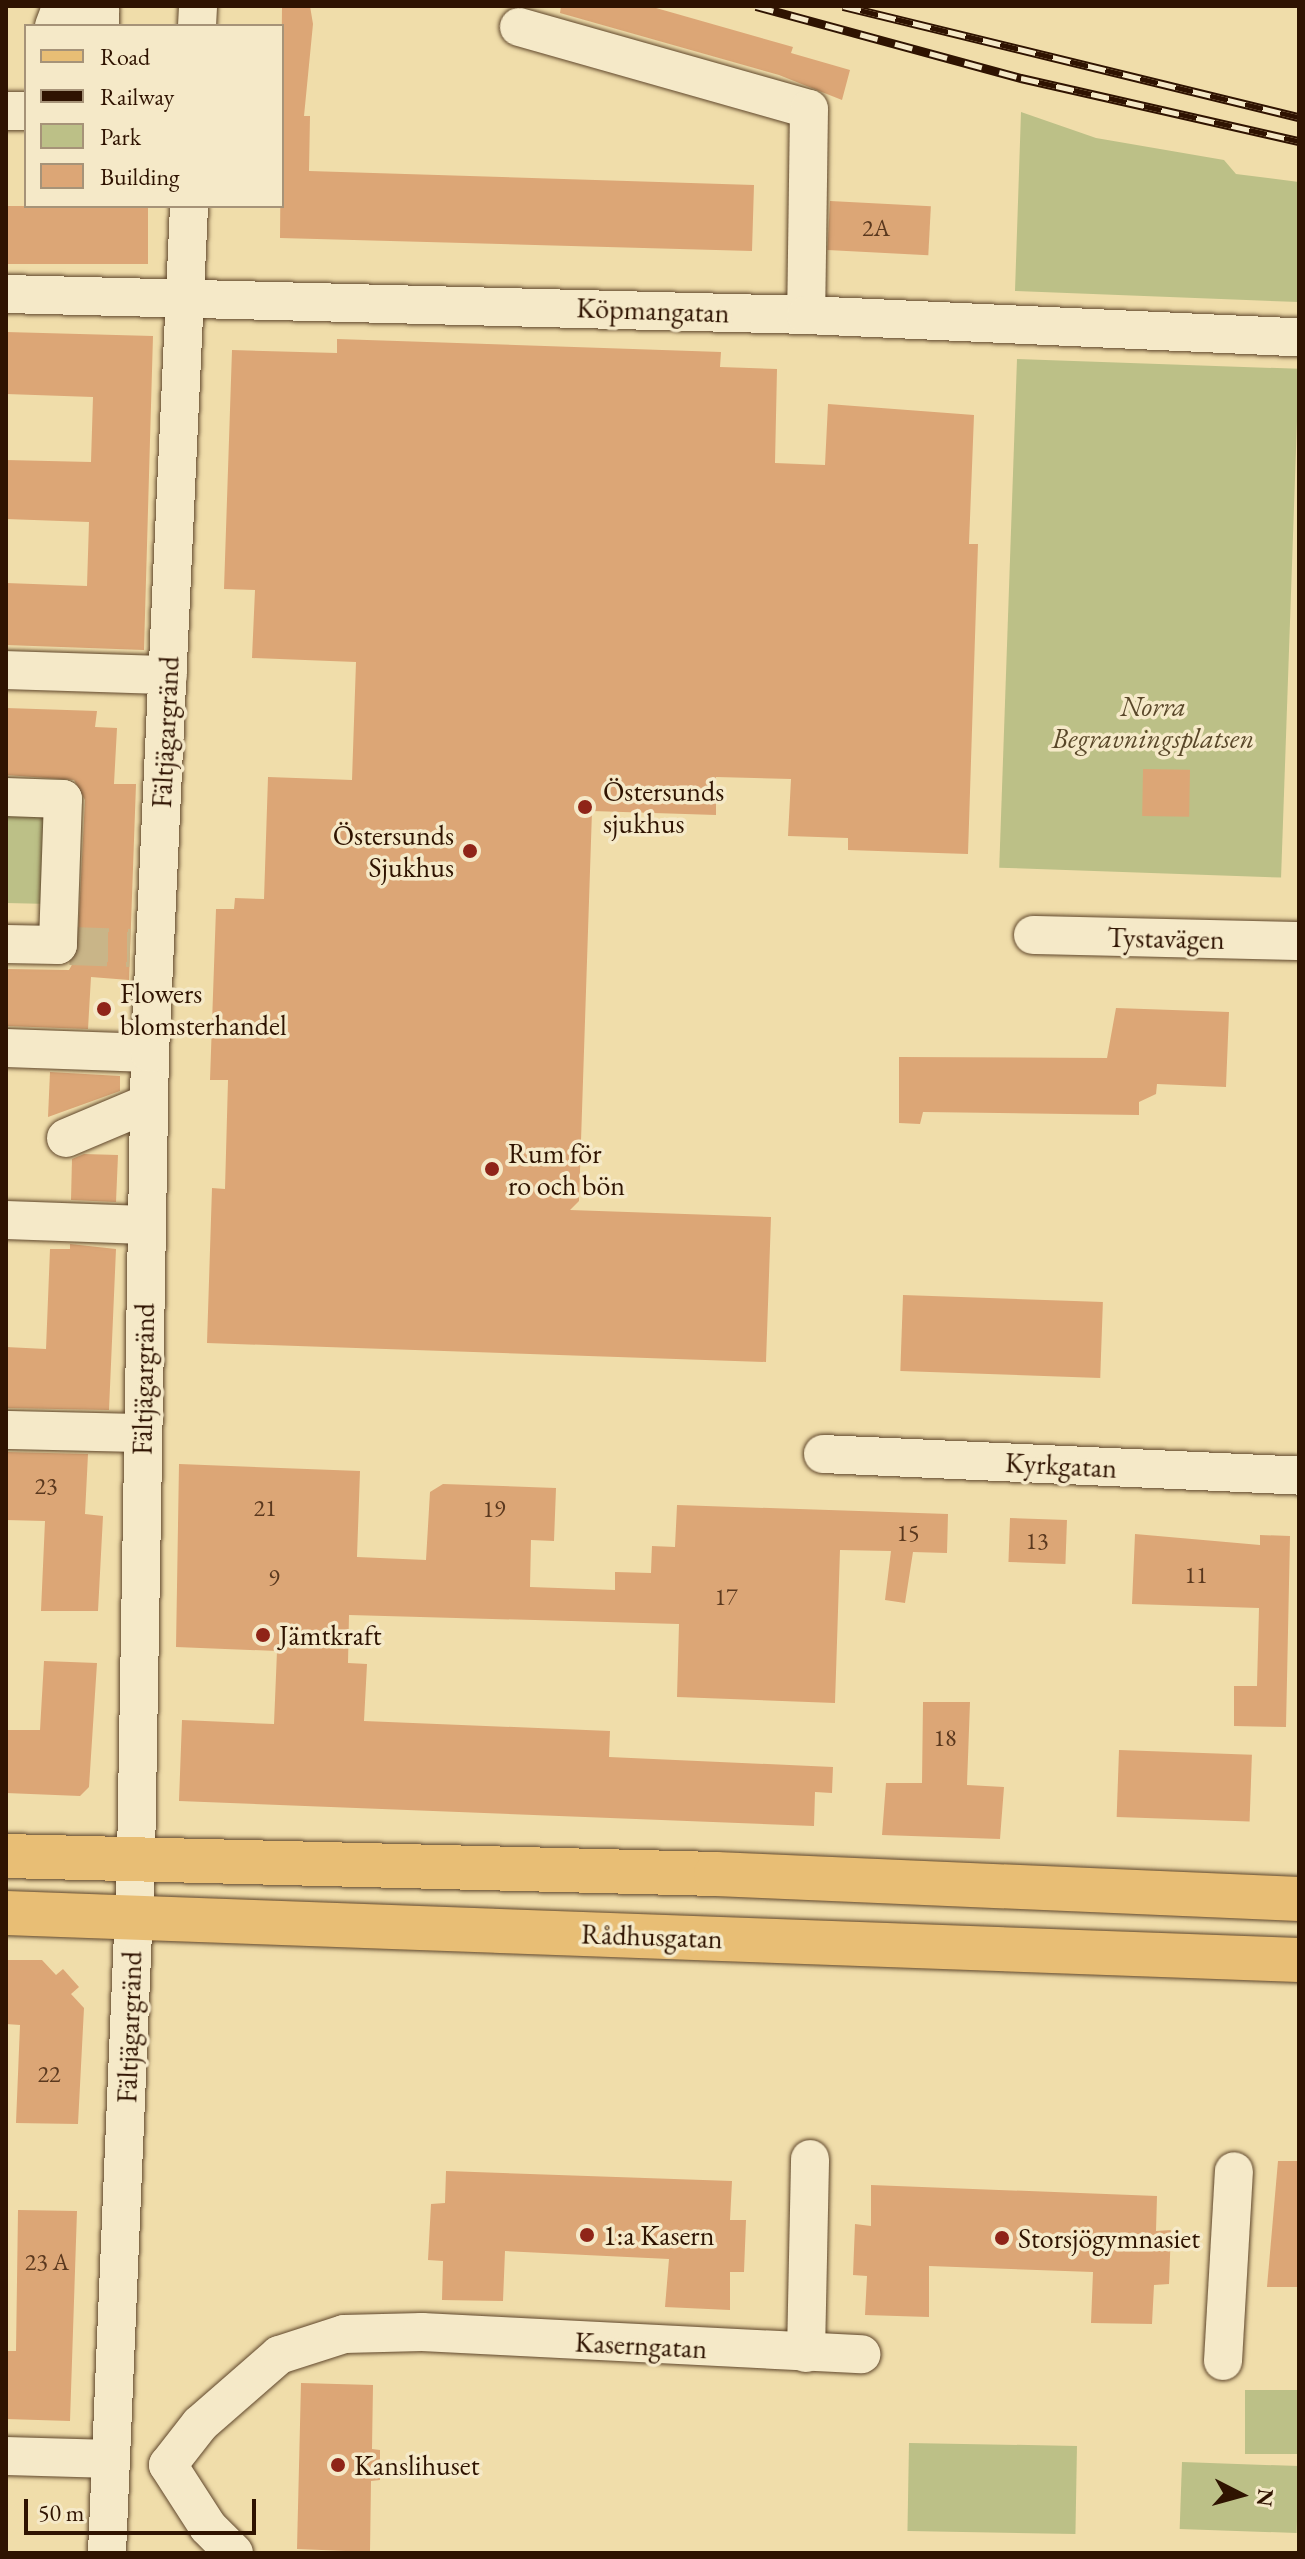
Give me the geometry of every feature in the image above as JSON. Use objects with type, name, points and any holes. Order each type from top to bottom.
[{"type":"main road","points":[[6,1856],[716,1874],[1299,1899]]},
{"type":"main road","name":"Rådhusgatan","points":[[6,1913],[134,1915],[1299,1960]]},
{"type":"street","points":[[55,24],[59,13],[73,6]]},
{"type":"street","points":[[85,6],[100,11],[100,24]]},
{"type":"street","points":[[519,27],[809,109],[806,315]]},
{"type":"street","name":"Fältjägargränd","points":[[107,2553],[136,1860],[150,1053],[142,949],[168,675],[189,208]]},
{"type":"street","name":"Köpmangatan","points":[[6,294],[806,315],[1299,337]]},
{"type":"street","points":[[6,670],[168,675]]},
{"type":"street","points":[[6,797],[63,799],[64,945],[6,944]]},
{"type":"street","name":"Tystavägen","points":[[1033,935],[1299,941]]},
{"type":"street","points":[[6,1048],[150,1053]]},
{"type":"street","points":[[66,1138],[149,1103]]},
{"type":"street","points":[[6,1220],[145,1225]]},
{"type":"street","points":[[6,1430],[142,1433]]},
{"type":"street","name":"Kyrkgatan","points":[[823,1454],[1299,1476]]},
{"type":"street","points":[[806,2353],[810,2159]]},
{"type":"street","points":[[1223,2361],[1234,2171]]},
{"type":"street","name":"Kaserngatan","points":[[234,2553],[208,2527],[168,2465],[200,2424],[279,2355],[344,2334],[422,2332],[861,2354]]},
{"type":"street","points":[[6,2456],[111,2459]]},
{"type":"green space","points":[[1021,112],[1096,138],[1224,160],[1236,174],[1299,182],[1299,302],[1015,291]]},
{"type":"green space","name":"Norra Begravningsplatsen","points":[[1017,359],[1299,369],[1281,878],[999,868]]},
{"type":"green space","points":[[6,804],[43,808],[50,904],[6,903]]},
{"type":"green space","points":[[1245,2390],[1299,2390],[1299,2454],[1245,2454]]},
{"type":"green space","points":[[909,2443],[1077,2446],[1075,2534],[907,2531]]},
{"type":"green space","points":[[1182,2462],[1299,2466],[1297,2533],[1180,2529]]},
{"type":"building","points":[[282,6],[310,6],[313,24],[304,116],[310,116],[309,171],[754,185],[752,251],[280,238],[280,208],[284,208]]},
{"type":"building","points":[[561,6],[649,6],[793,47],[791,53],[850,70],[842,100],[779,75],[560,13]]},
{"type":"building","points":[[830,201],[931,206],[928,255],[827,250]]},
{"type":"building","points":[[6,206],[148,208],[148,264],[6,264]]},
{"type":"building","points":[[6,332],[153,336],[144,650],[6,645],[6,583],[87,586],[89,522],[6,519],[6,460],[91,462],[93,397],[6,394]]},
{"type":"building","name":"Östersunds Sjukhus","points":[[337,339],[721,352],[720,367],[777,369],[775,463],[825,465],[828,404],[974,415],[969,544],[978,544],[968,854],[848,850],[848,838],[788,836],[791,779],[716,777],[716,815],[592,811],[579,1201],[570,1210],[771,1217],[766,1362],[207,1343],[212,1188],[225,1189],[228,1080],[210,1080],[216,909],[234,909],[235,898],[264,899],[268,777],[352,780],[356,662],[252,658],[255,590],[224,589],[232,350],[337,353]]},
{"type":"building","points":[[6,708],[97,711],[95,727],[117,728],[114,784],[136,784],[129,980],[91,977],[88,1029],[6,1026],[6,969],[69,970],[77,956],[85,800],[74,780],[6,775]]},
{"type":"building","points":[[1143,769],[1190,770],[1189,817],[1142,816]]},
{"type":"building","points":[[1116,1008],[1229,1012],[1226,1087],[1157,1084],[1156,1094],[1139,1102],[1139,1115],[923,1112],[920,1124],[899,1123],[899,1057],[1107,1058]]},
{"type":"building","points":[[50,1072],[120,1076],[120,1091],[48,1117]]},
{"type":"building","points":[[84,1154],[118,1155],[116,1202],[71,1200],[72,1159]]},
{"type":"building","points":[[70,1244],[116,1249],[109,1410],[6,1408],[6,1347],[46,1349],[50,1249],[70,1249]]},
{"type":"building","points":[[903,1295],[1103,1302],[1100,1378],[900,1371]]},
{"type":"building","points":[[6,1452],[88,1454],[85,1514],[103,1516],[98,1611],[41,1611],[45,1521],[6,1520]]},
{"type":"building","name":"Jämtkraft","points":[[179,1464],[360,1471],[357,1557],[426,1560],[430,1492],[443,1484],[556,1488],[554,1541],[531,1540],[530,1587],[615,1590],[615,1572],[651,1573],[652,1546],[675,1547],[677,1505],[948,1514],[947,1553],[913,1552],[905,1603],[885,1600],[891,1551],[840,1550],[835,1703],[677,1697],[679,1624],[349,1615],[348,1663],[367,1664],[364,1721],[610,1731],[609,1757],[833,1767],[832,1793],[815,1792],[814,1826],[179,1801],[182,1720],[274,1724],[277,1651],[176,1647]]},
{"type":"building","points":[[1010,1518],[1067,1520],[1065,1564],[1008,1562]]},
{"type":"building","points":[[1135,1534],[1260,1545],[1260,1535],[1290,1536],[1286,1727],[1234,1726],[1234,1686],[1257,1686],[1259,1608],[1132,1604]]},
{"type":"building","points":[[44,1661],[97,1663],[89,1787],[80,1796],[6,1793],[6,1730],[40,1730]]},
{"type":"building","points":[[923,1702],[970,1702],[967,1785],[1004,1787],[1000,1839],[882,1835],[886,1783],[922,1783]]},
{"type":"building","points":[[1119,1750],[1252,1755],[1250,1822],[1117,1817]]},
{"type":"building","points":[[6,1960],[42,1960],[56,1975],[63,1969],[79,1987],[71,1994],[84,2008],[78,2124],[16,2123],[20,2025],[6,2024]]},
{"type":"building","points":[[1278,2161],[1299,2161],[1299,2287],[1267,2287]]},
{"type":"building","name":"1:a Kasern","points":[[446,2171],[732,2181],[730,2220],[746,2220],[744,2272],[730,2272],[730,2310],[665,2307],[669,2259],[505,2251],[503,2301],[442,2300],[443,2261],[428,2260],[431,2204],[445,2203]]},
{"type":"building","points":[[871,2185],[1157,2196],[1156,2231],[1171,2230],[1169,2284],[1154,2285],[1152,2324],[1091,2323],[1093,2272],[929,2266],[929,2317],[865,2315],[867,2276],[853,2275],[855,2224],[871,2226]]},
{"type":"building","points":[[18,2210],[77,2211],[70,2421],[6,2419],[6,2351],[16,2351]]},
{"type":"building","name":"Kanslihuset","points":[[301,2383],[373,2385],[372,2449],[380,2450],[380,2480],[371,2481],[370,2552],[297,2549]]},
{"type":"tunnel","points":[[70,946],[130,948]]},
{"type":"railway","points":[[756,6],[1021,78],[1299,141]]},
{"type":"railway","points":[[843,6],[1299,117]]},
{"type":"place","name":"Östersunds sjukhus","points":[[585,807]]},
{"type":"place","name":"Östersunds Sjukhus","points":[[470,851]]},
{"type":"place","name":"Flowers blomsterhandel","points":[[104,1009]]},
{"type":"place","name":"Rum för ro och bön","points":[[492,1169]]},
{"type":"place","name":"Jämtkraft","points":[[263,1635]]},
{"type":"place","name":"1:a Kasern","points":[[587,2235]]},
{"type":"place","name":"Storsjögymnasiet","points":[[1002,2238]]},
{"type":"place","name":"Kanslihuset","points":[[338,2465]]}]
